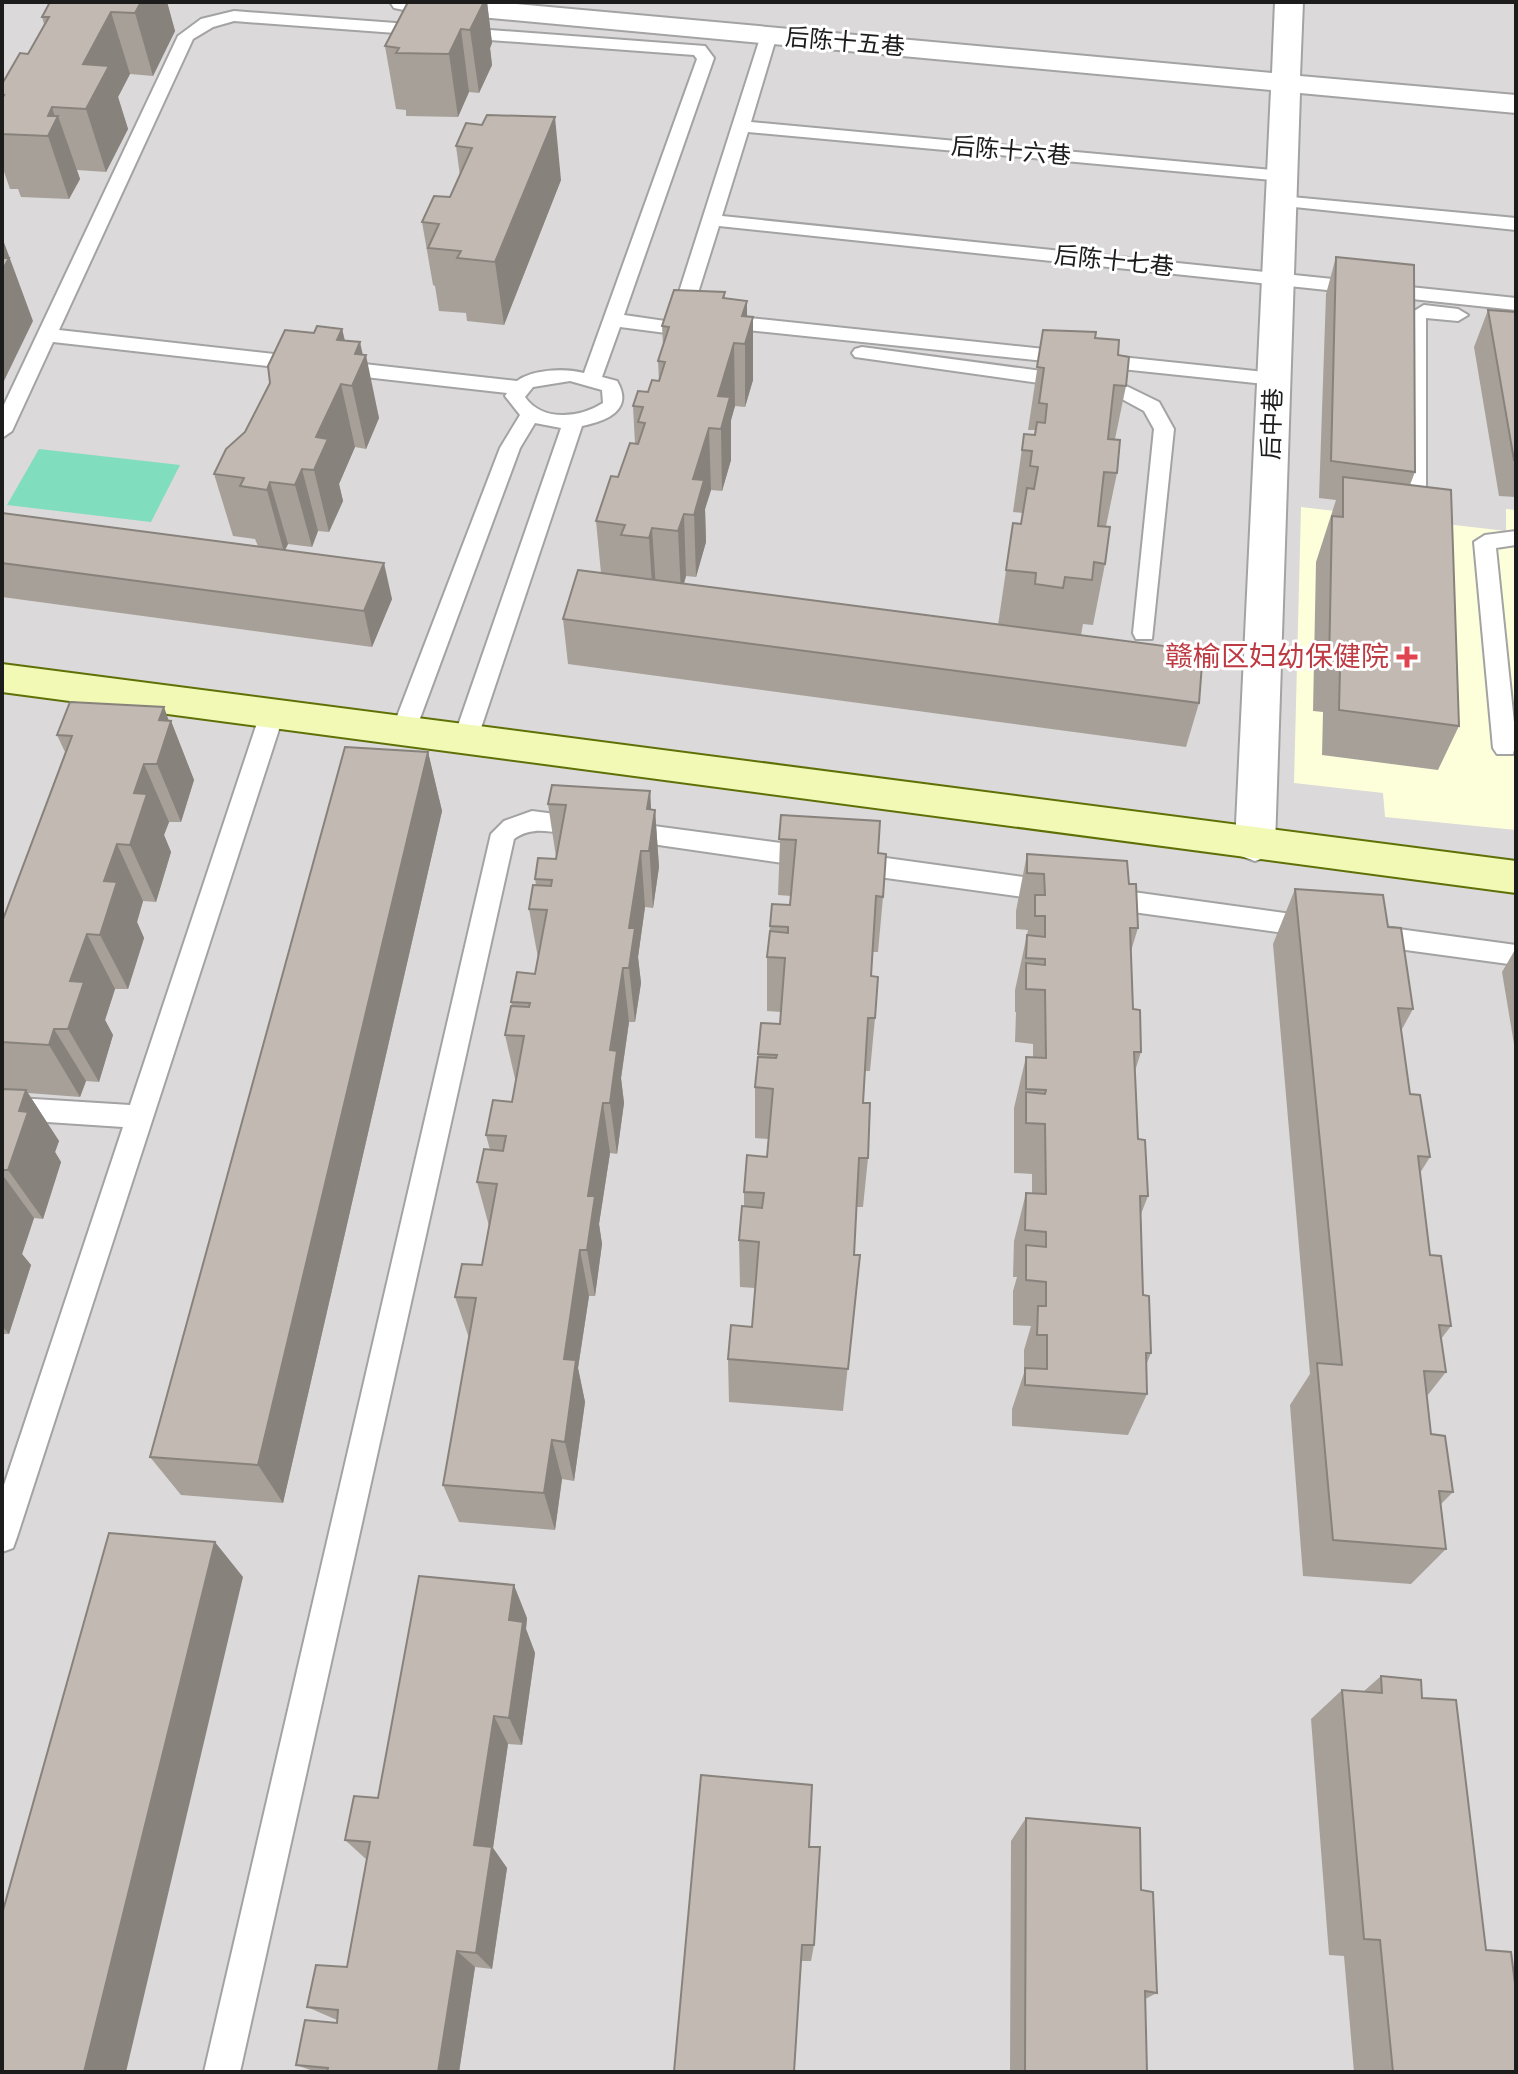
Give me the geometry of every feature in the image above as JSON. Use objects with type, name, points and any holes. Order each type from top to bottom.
[{"type":"street","name":"后陈十五巷","points":[[404,2],[1516,104]]},
{"type":"street","name":"后中巷","points":[[1255,845],[1289,2]]},
{"type":"street","points":[[2,678],[1516,877]]},
{"type":"lane","points":[[2,431],[186,36],[207,23],[234,16],[699,50],[706,58],[592,379]]},
{"type":"lane","points":[[769,35],[681,317],[1274,379]]},
{"type":"lane","name":"后陈十六巷","points":[[741,126],[1282,188],[1516,224]]},
{"type":"lane","name":"后陈十七巷","points":[[711,220],[1516,304]]},
{"type":"lane","points":[[1416,493],[1416,316],[1424,311],[1516,321]]},
{"type":"lane","points":[[613,320],[1116,387],[1137,396],[1152,407],[1164,429],[1144,633]]},
{"type":"lane","points":[[47,335],[519,388],[548,376],[592,379],[610,386],[612,406],[604,414],[574,420],[551,420],[531,413],[518,403],[515,396],[519,388]]},
{"type":"lane","points":[[403,732],[510,448],[531,413]]},
{"type":"lane","points":[[465,740],[574,420]]},
{"type":"lane","points":[[1505,748],[1505,633],[1485,542],[1516,538]]},
{"type":"lane","points":[[2,1537],[272,714]]},
{"type":"lane","points":[[222,2072],[503,834],[513,825],[534,819],[1516,955]]},
{"type":"lane","points":[[2,1108],[139,1117]]},
{"type":"shaded area","points":[[2,2],[1516,2],[1516,2072],[2,2072]]},
{"type":"shaded area","name":"赣榆区妇幼保健院","points":[[1301,507],[1506,531],[1506,509],[1516,510],[1516,830],[1385,817],[1383,793],[1294,783]]},
{"type":"green space","points":[[39,449],[180,465],[151,522],[7,505]]},
{"type":"building","points":[[50,2],[141,2],[135,13],[111,12],[83,64],[109,66],[86,109],[52,107],[48,116],[58,116],[48,136],[2,134],[2,84],[20,53],[28,54],[49,17],[42,17]]},
{"type":"building","points":[[408,2],[484,2],[470,30],[461,29],[449,54],[396,53],[399,48],[385,46]]},
{"type":"building","points":[[487,115],[555,117],[495,262],[457,258],[461,251],[428,248],[439,224],[422,222],[434,196],[450,197],[472,148],[456,146],[466,123],[482,125]]},
{"type":"building","points":[[1336,257],[1414,265],[1415,472],[1331,461]]},
{"type":"building","points":[[2,258],[9,258],[2,271]]},
{"type":"building","points":[[674,290],[725,292],[723,298],[747,301],[742,316],[753,317],[745,344],[734,343],[718,396],[730,397],[721,429],[709,428],[693,479],[704,480],[694,515],[684,514],[678,531],[652,528],[649,538],[621,535],[625,525],[596,521],[611,476],[618,477],[630,443],[638,444],[645,423],[638,422],[643,407],[633,406],[638,391],[648,392],[652,380],[659,381],[665,362],[658,361],[669,327],[662,326]]},
{"type":"building","points":[[1488,310],[1516,312],[1516,460],[1514,460]]},
{"type":"building","points":[[317,326],[342,329],[337,340],[360,342],[355,354],[366,355],[352,386],[341,384],[316,437],[328,439],[314,470],[302,469],[295,485],[270,482],[267,490],[240,486],[244,478],[214,474],[226,449],[245,432],[270,383],[268,366],[285,330],[314,333]]},
{"type":"building","points":[[1043,330],[1096,332],[1095,338],[1119,340],[1118,355],[1129,357],[1126,386],[1114,385],[1108,439],[1120,440],[1117,473],[1104,472],[1098,526],[1110,527],[1105,564],[1094,562],[1092,580],[1065,577],[1063,588],[1035,584],[1036,573],[1006,570],[1013,523],[1021,524],[1027,488],[1034,489],[1038,467],[1030,466],[1032,451],[1022,450],[1024,434],[1035,435],[1037,422],[1045,423],[1047,404],[1039,403],[1044,368],[1037,367]]},
{"type":"building","points":[[1343,477],[1451,490],[1459,726],[1339,710],[1340,668],[1329,666],[1332,516],[1343,517]]},
{"type":"building","points":[[2,513],[384,563],[364,611],[2,563]]},
{"type":"building","points":[[578,570],[1203,651],[1199,703],[563,619]]},
{"type":"building","points":[[70,702],[164,707],[159,720],[171,721],[157,764],[144,764],[134,793],[147,794],[130,845],[117,844],[104,881],[117,882],[100,935],[87,934],[70,981],[84,982],[68,1029],[54,1029],[49,1045],[2,1042],[2,922],[72,736],[57,735]]},
{"type":"building","points":[[345,747],[428,752],[258,1465],[150,1457]]},
{"type":"building","points":[[552,785],[650,791],[647,809],[655,810],[649,851],[641,851],[629,928],[635,928],[629,968],[623,968],[610,1050],[617,1051],[610,1103],[603,1103],[588,1196],[595,1196],[587,1250],[580,1250],[564,1359],[576,1360],[565,1442],[552,1440],[544,1493],[443,1485],[476,1298],[455,1297],[462,1264],[482,1265],[497,1184],[477,1182],[484,1149],[503,1151],[506,1136],[486,1135],[493,1100],[512,1102],[524,1036],[505,1035],[511,1006],[529,1007],[530,1003],[511,1002],[517,972],[535,974],[547,910],[529,909],[533,885],[551,886],[552,880],[535,879],[538,858],[556,859],[566,805],[548,804]]},
{"type":"building","points":[[781,815],[880,821],[878,853],[886,854],[883,897],[876,896],[871,976],[878,977],[875,1018],[868,1018],[863,1103],[870,1103],[868,1158],[859,1158],[854,1255],[860,1255],[848,1369],[728,1359],[731,1325],[752,1327],[759,1242],[739,1240],[742,1206],[762,1208],[764,1193],[744,1192],[747,1155],[767,1157],[773,1089],[755,1087],[758,1057],[776,1058],[777,1055],[758,1054],[761,1023],[780,1024],[785,958],[767,957],[770,931],[788,933],[788,927],[770,926],[772,904],[790,905],[796,840],[779,839]]},
{"type":"building","points":[[1027,854],[1127,861],[1129,884],[1136,884],[1138,928],[1130,928],[1133,1009],[1140,1010],[1141,1052],[1134,1052],[1138,1139],[1145,1140],[1148,1196],[1140,1196],[1143,1295],[1149,1296],[1151,1353],[1146,1353],[1147,1394],[1025,1385],[1025,1368],[1047,1369],[1047,1335],[1037,1335],[1038,1306],[1046,1306],[1046,1282],[1026,1280],[1026,1245],[1046,1247],[1046,1232],[1025,1230],[1026,1193],[1046,1194],[1045,1124],[1026,1123],[1026,1092],[1045,1094],[1046,1090],[1026,1089],[1026,1057],[1046,1058],[1045,990],[1026,989],[1026,963],[1045,965],[1045,959],[1026,958],[1027,935],[1045,937],[1045,916],[1035,916],[1035,895],[1045,895],[1044,874],[1027,873]]},
{"type":"building","points":[[1295,889],[1383,895],[1388,927],[1401,928],[1413,1009],[1398,1008],[1410,1094],[1420,1095],[1430,1157],[1418,1156],[1430,1255],[1441,1256],[1451,1326],[1439,1325],[1446,1372],[1424,1371],[1431,1434],[1445,1436],[1453,1492],[1439,1491],[1446,1549],[1333,1540],[1317,1363],[1342,1365]]},
{"type":"building","points":[[2,1089],[26,1090],[19,1111],[28,1112],[8,1170],[2,1170]]},
{"type":"building","points":[[109,1533],[215,1542],[84,2072],[2,2072],[2,1914]]},
{"type":"building","points":[[419,1576],[514,1585],[509,1620],[523,1622],[509,1718],[494,1716],[474,1845],[492,1847],[476,1953],[457,1951],[438,2072],[327,2072],[328,2068],[296,2065],[305,2020],[337,2023],[338,2010],[307,2007],[316,1965],[347,1967],[370,1842],[345,1840],[354,1796],[378,1798]]},
{"type":"building","points":[[1381,1676],[1421,1680],[1422,1698],[1456,1700],[1486,1950],[1511,1952],[1516,1991],[1516,2072],[1393,2072],[1380,1940],[1364,1939],[1342,1690],[1382,1693]]},
{"type":"building","points":[[701,1775],[812,1785],[809,1847],[820,1847],[814,1945],[802,1945],[794,2072],[674,2072]]},
{"type":"building","points":[[1026,1818],[1140,1828],[1141,1890],[1153,1892],[1157,1993],[1145,1991],[1147,2072],[1025,2072]]},
{"type":"place","name":"赣榆区妇幼保健院","points":[[1407,657]]}]
